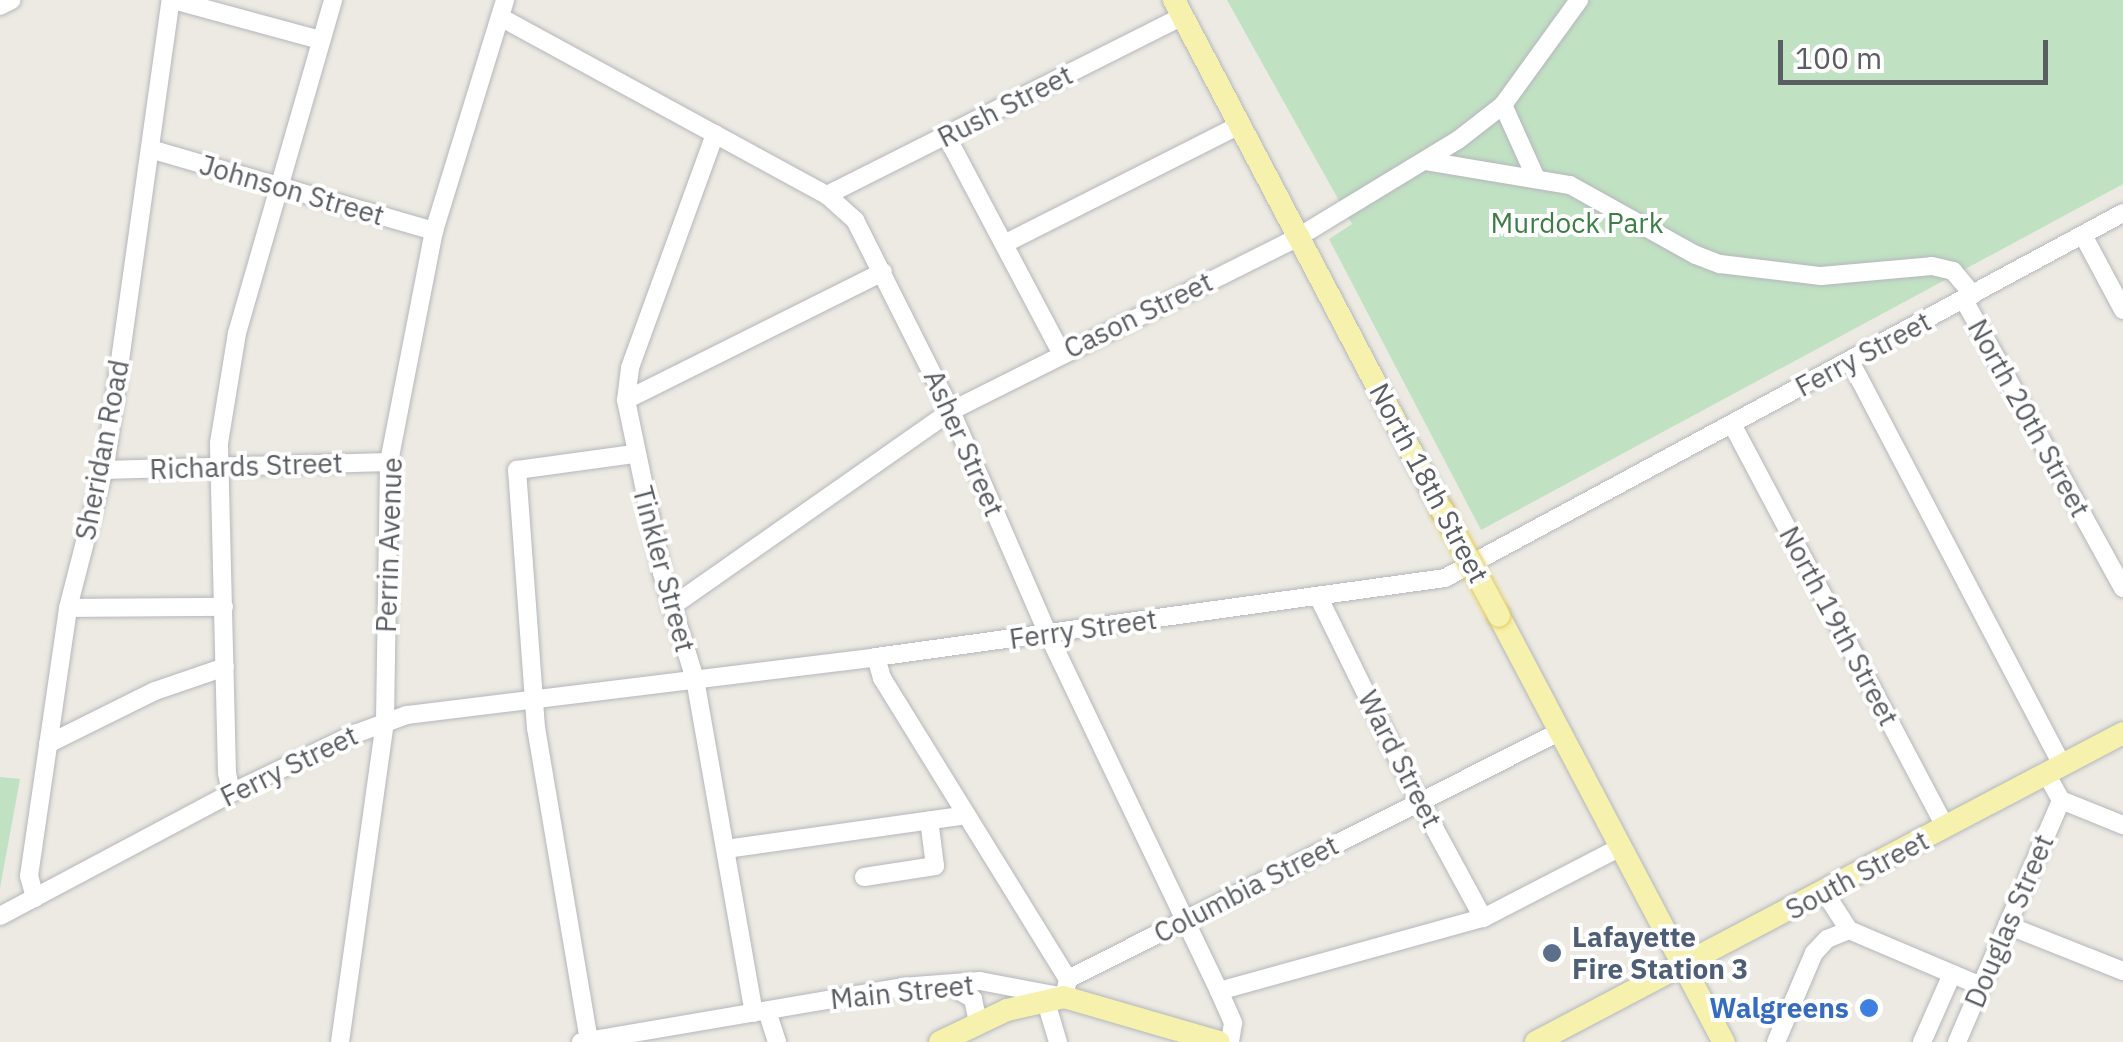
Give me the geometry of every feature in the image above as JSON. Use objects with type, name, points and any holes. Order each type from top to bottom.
[{"type":"main road","name":"North 18th Street","points":[[1178,8],[1724,1042]]},
{"type":"main road","name":"South Street","points":[[1536,1042],[2123,733]]},
{"type":"main road","name":"Columbia Street","points":[[940,1042],[1007,1010],[1059,993]]},
{"type":"main road","name":"Main Street","points":[[1059,993],[1219,1042]]},
{"type":"street","points":[[0,2],[12,0]]},
{"type":"street","points":[[172,0],[320,40]]},
{"type":"street","name":"Sheridan Road","points":[[35,898],[29,876],[68,608],[103,470],[172,0]]},
{"type":"street","points":[[231,793],[219,443],[236,334],[333,0]]},
{"type":"street","name":"Cason Street","points":[[672,607],[951,411],[1061,352],[1300,236],[1426,161],[1503,105],[1579,0]]},
{"type":"street","name":"Asher Street","points":[[502,8],[827,195],[854,220],[951,411],[1048,634],[1219,990],[1233,1023],[1230,1042]]},
{"type":"street","name":"Perrin Avenue","points":[[340,1042],[385,721],[388,462],[434,231],[502,8]]},
{"type":"street","name":"Rush Street","points":[[827,195],[947,137],[1178,8]]},
{"type":"street","points":[[1503,105],[1535,176]]},
{"type":"street","points":[[1004,244],[1240,124]]},
{"type":"street","name":"Tinkler Street","points":[[715,134],[630,368],[626,400],[634,454],[672,607],[695,678],[760,1012],[777,1042]]},
{"type":"street","points":[[947,137],[1061,352]]},
{"type":"street","name":"Johnson Street","points":[[150,148],[434,231]]},
{"type":"street","points":[[1426,161],[1535,176],[1594,196],[1696,256],[1720,264],[1821,276],[1932,266],[1953,271],[1969,298]]},
{"type":"street","name":"Ferry Street","points":[[0,916],[231,793],[385,721],[1320,598],[1445,578],[2123,213]]},
{"type":"street","points":[[2084,234],[2123,310]]},
{"type":"street","points":[[626,400],[883,272]]},
{"type":"street","name":"North 20th Street","points":[[1969,298],[2123,588]]},
{"type":"street","points":[[1850,360],[2055,771],[2061,800],[2123,824]]},
{"type":"street","name":"North 19th Street","points":[[1732,424],[1946,828]]},
{"type":"street","points":[[595,1041],[532,699],[518,470],[634,454]]},
{"type":"street","name":"Richards Street","points":[[103,470],[388,462]]},
{"type":"street","name":"Ward Street","points":[[1320,598],[1420,800],[1484,918]]},
{"type":"street","points":[[68,608],[224,608]]},
{"type":"street","points":[[876,657],[882,678],[967,814],[1059,993],[1058,1042]]},
{"type":"street","points":[[48,744],[155,691],[225,666]]},
{"type":"street","name":"Columbia Street","points":[[1059,993],[1186,920],[1559,732]]},
{"type":"street","name":"Douglas Street","points":[[1957,1042],[2061,800]]},
{"type":"street","points":[[726,849],[967,814]]},
{"type":"street","points":[[864,877],[936,866],[928,820]]},
{"type":"street","points":[[1219,990],[1484,918],[1614,851]]},
{"type":"street","points":[[1825,893],[1849,930],[1980,986]]},
{"type":"street","points":[[2007,925],[2123,971]]},
{"type":"street","points":[[1776,1042],[1814,953],[1827,940],[1849,930]]},
{"type":"street","points":[[1922,1042],[1952,974]]},
{"type":"street","name":"Main Street","points":[[595,1041],[902,987],[980,982],[1059,993]]},
{"type":"street","points":[[949,985],[973,999],[978,1023]]},
{"type":"green space","name":"Murdock Park","points":[[1227,0],[2123,0],[2123,184],[1481,530],[1329,239],[1352,224]]},
{"type":"green space","points":[[0,777],[20,779],[0,888]]},
{"type":"place","name":"Lafayette Fire Station 3","points":[[1552,953]]},
{"type":"place","name":"Walgreens","points":[[1869,1008]]}]
